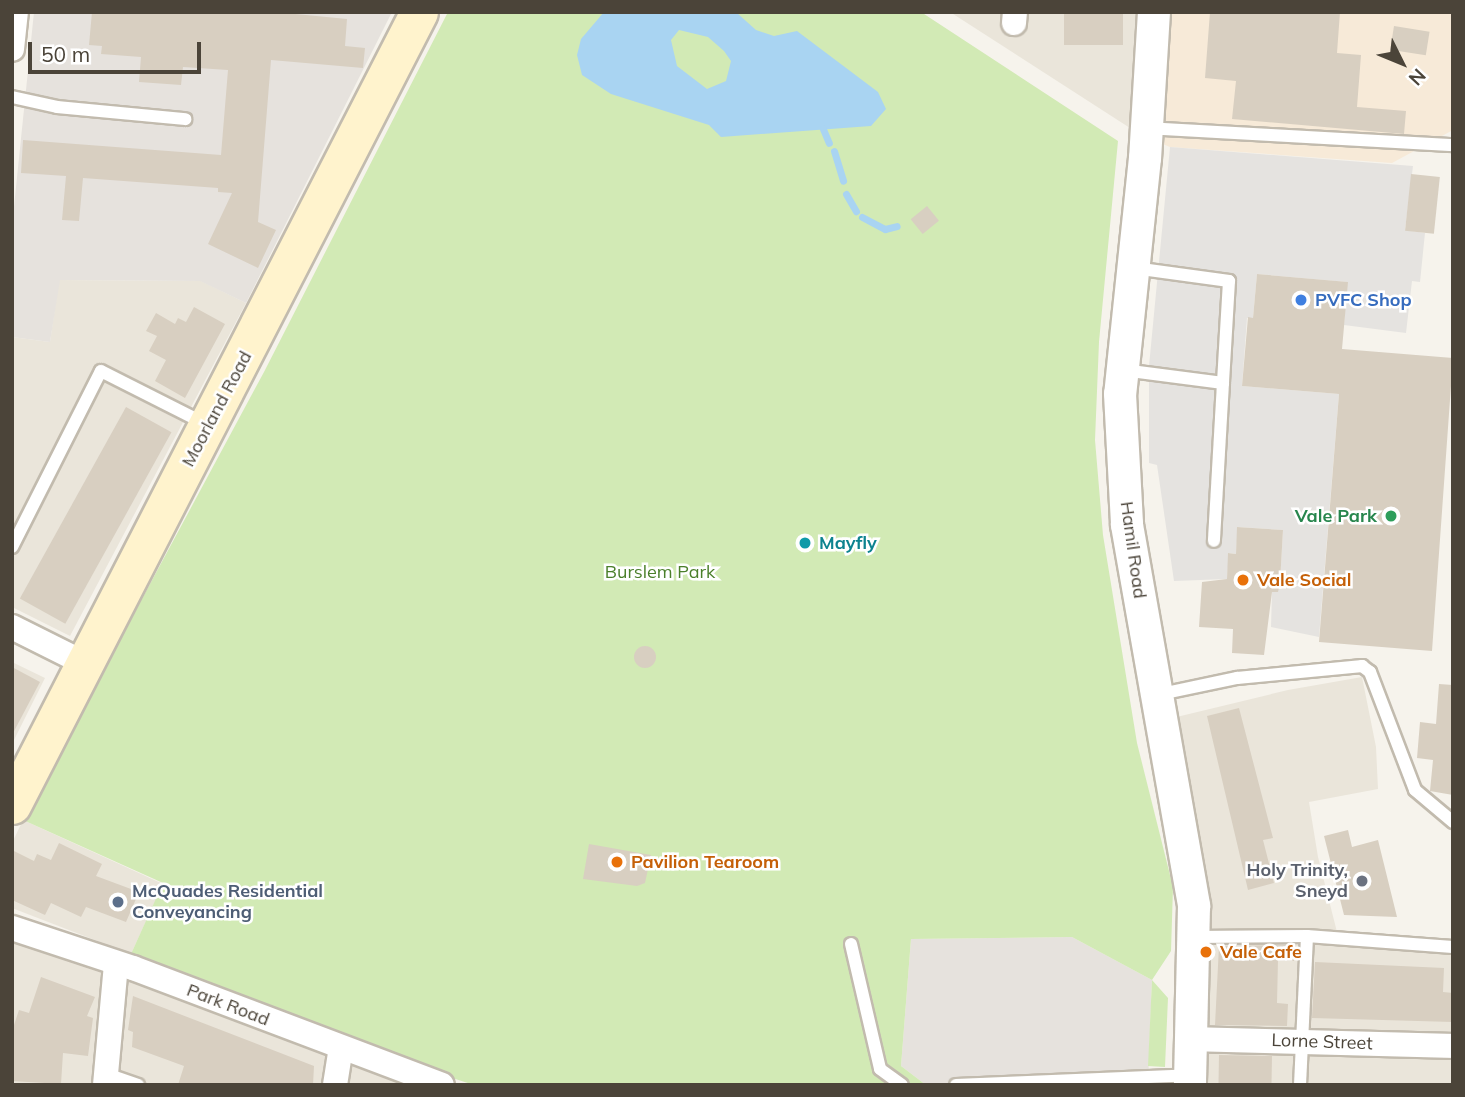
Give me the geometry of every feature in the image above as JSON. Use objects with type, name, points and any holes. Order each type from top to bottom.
[{"type":"main road","name":"Moorland Road","points":[[12,805],[419,12]]},
{"type":"street","points":[[12,49],[16,12]]},
{"type":"street","name":"Hamil Road","points":[[1154,12],[1147,128],[1122,370],[1127,525],[1155,695],[1190,876],[1195,937],[1190,1080]]},
{"type":"street","points":[[12,627],[84,663]]},
{"type":"street","name":"Park Road","points":[[12,928],[443,1085]]},
{"type":"street","points":[[106,1080],[116,964]]},
{"type":"street","name":"Lorne Street","points":[[1191,1039],[1453,1046]]},
{"type":"street","points":[[335,1085],[341,1049]]},
{"type":"lane","points":[[12,97],[57,107],[185,119]]},
{"type":"lane","points":[[1147,128],[1453,145]]},
{"type":"lane","points":[[1133,268],[1229,281],[1214,541]]},
{"type":"lane","points":[[12,547],[101,370],[208,425]]},
{"type":"lane","points":[[1122,370],[1223,383]]},
{"type":"lane","points":[[1155,695],[1237,678],[1362,666],[1370,672],[1415,790],[1453,822]]},
{"type":"lane","points":[[1300,1085],[1307,936]]},
{"type":"lane","points":[[1195,937],[1307,936],[1453,947]]},
{"type":"lane","points":[[851,944],[880,1069],[902,1085]]},
{"type":"lane","points":[[106,1080],[138,1085]]},
{"type":"lane","points":[[956,1085],[1190,1080]]},
{"type":"shaded area","points":[[34,12],[392,12],[246,303],[200,281],[60,280],[50,342],[12,337],[12,226]]},
{"type":"shaded area","points":[[950,12],[1137,12],[1130,128]]},
{"type":"shaded area","points":[[1153,12],[1453,12],[1453,130],[1392,163],[1170,147],[1146,137]]},
{"type":"shaded area","points":[[1170,147],[1413,166],[1405,230],[1425,233],[1420,282],[1412,281],[1406,333],[1344,325],[1347,282],[1257,274],[1253,318],[1247,318],[1242,386],[1339,394],[1319,637],[1271,627],[1272,592],[1280,582],[1283,530],[1238,527],[1236,554],[1229,553],[1227,579],[1174,581],[1157,465],[1149,463],[1149,366]]},
{"type":"shaded area","points":[[59,280],[201,281],[246,303],[70,636],[12,607],[12,337],[50,342]]},
{"type":"shaded area","points":[[12,662],[45,678],[12,744]]},
{"type":"shaded area","points":[[1362,677],[1376,747],[1378,789],[1309,802],[1318,857],[1337,932],[1453,939],[1453,1085],[1199,1085],[1160,721],[1288,690]]},
{"type":"shaded area","points":[[23,820],[163,884],[131,954],[12,908],[12,843]]},
{"type":"shaded area","points":[[12,937],[411,1085],[12,1085]]},
{"type":"shaded area","points":[[1072,937],[1152,980],[1148,1085],[926,1085],[901,1066],[911,939]]},
{"type":"green space","name":"Burslem Park","points":[[448,12],[921,12],[1118,141],[1099,342],[1095,440],[1103,535],[1137,743],[1173,887],[1171,951],[1152,980],[1072,937],[911,939],[901,1066],[926,1085],[474,1085],[381,1055],[131,954],[163,883],[23,820],[264,372]]},
{"type":"green space","points":[[1152,980],[1168,998],[1165,1067],[1148,1066]]},
{"type":"water","points":[[604,12],[737,13],[756,30],[774,36],[797,31],[878,92],[886,109],[871,126],[721,137],[709,125],[611,94],[582,75],[577,55],[581,39]],"holes":[[[679,30],[708,37],[731,61],[726,81],[707,89],[677,66],[671,40]]]},
{"type":"building","points":[[92,12],[275,12],[347,19],[345,46],[365,48],[363,68],[271,60],[258,222],[276,230],[258,268],[208,244],[232,193],[218,192],[218,188],[83,178],[79,221],[62,220],[66,176],[21,173],[23,140],[221,155],[228,70],[183,67],[181,85],[139,82],[141,57],[101,54],[102,46],[89,45]]},
{"type":"building","points":[[1064,12],[1123,12],[1123,45],[1064,45]]},
{"type":"building","points":[[1210,12],[1340,12],[1337,53],[1361,55],[1357,107],[1406,111],[1404,134],[1232,119],[1236,81],[1205,78]]},
{"type":"building","points":[[1394,26],[1430,32],[1426,55],[1390,50]]},
{"type":"building","points":[[1411,174],[1440,177],[1434,234],[1405,231]]},
{"type":"building","points":[[927,206],[939,221],[923,234],[911,219]]},
{"type":"building","name":"Vale Park","points":[[1257,274],[1348,282],[1342,349],[1453,358],[1432,651],[1319,642],[1339,394],[1242,386],[1248,317],[1253,318]]},
{"type":"building","points":[[194,307],[225,324],[185,398],[155,381],[166,360],[149,351],[157,336],[146,331],[156,313],[175,324],[178,318],[186,322]]},
{"type":"building","points":[[126,407],[171,432],[65,624],[20,599]]},
{"type":"building","name":"Vale Social","points":[[1237,527],[1283,530],[1280,583],[1278,592],[1272,592],[1264,655],[1232,653],[1233,629],[1199,627],[1202,582],[1227,579],[1228,553],[1236,554]]},
{"type":"building","points":[[645,646],[653,649],[656,657],[653,665],[645,668],[637,665],[634,657],[637,649]]},
{"type":"building","points":[[12,667],[40,682],[12,735]]},
{"type":"building","points":[[1439,684],[1453,685],[1453,795],[1430,791],[1433,760],[1417,758],[1420,722],[1436,724]]},
{"type":"building","points":[[1239,708],[1273,838],[1263,840],[1274,883],[1248,890],[1207,716]]},
{"type":"building","name":"Holy Trinity, Sneyd","points":[[1348,830],[1352,847],[1378,840],[1397,917],[1344,915],[1324,836]]},
{"type":"building","points":[[59,843],[102,864],[96,876],[139,892],[126,922],[86,907],[81,917],[51,903],[45,915],[12,900],[12,850],[34,861],[37,854],[51,860]]},
{"type":"building","name":"Pavilion Tearoom","points":[[589,844],[651,855],[645,883],[637,886],[583,879]]},
{"type":"building","points":[[1295,945],[1294,961],[1278,960],[1277,1003],[1288,1004],[1287,1026],[1215,1025],[1219,946]]},
{"type":"building","points":[[1315,962],[1444,968],[1443,992],[1453,993],[1453,1022],[1312,1018]]},
{"type":"building","points":[[41,977],[95,997],[87,1016],[93,1018],[88,1056],[63,1053],[61,1084],[12,1081],[12,1031],[19,1010],[29,1013]]},
{"type":"building","points":[[133,996],[314,1066],[313,1085],[178,1085],[184,1066],[132,1047],[133,1032],[128,1030]]},
{"type":"building","points":[[1219,1055],[1272,1056],[1271,1085],[1218,1085]]},
{"type":"waterway","points":[[823,129],[829,143]]},
{"type":"waterway","points":[[834,151],[843,181]]},
{"type":"waterway","points":[[846,194],[856,211]]},
{"type":"waterway","points":[[862,217],[885,229],[897,226]]},
{"type":"place","name":"PVFC Shop","points":[[1301,300]]},
{"type":"place","name":"Vale Park","points":[[1391,516]]},
{"type":"place","name":"Mayfly","points":[[805,543]]},
{"type":"place","name":"Vale Social","points":[[1243,580]]},
{"type":"place","name":"Pavilion Tearoom","points":[[617,862]]},
{"type":"place","name":"Holy Trinity, Sneyd","points":[[1362,881]]},
{"type":"place","name":"McQuades Residential Conveyancing","points":[[118,902]]},
{"type":"place","name":"Vale Cafe","points":[[1206,952]]}]
